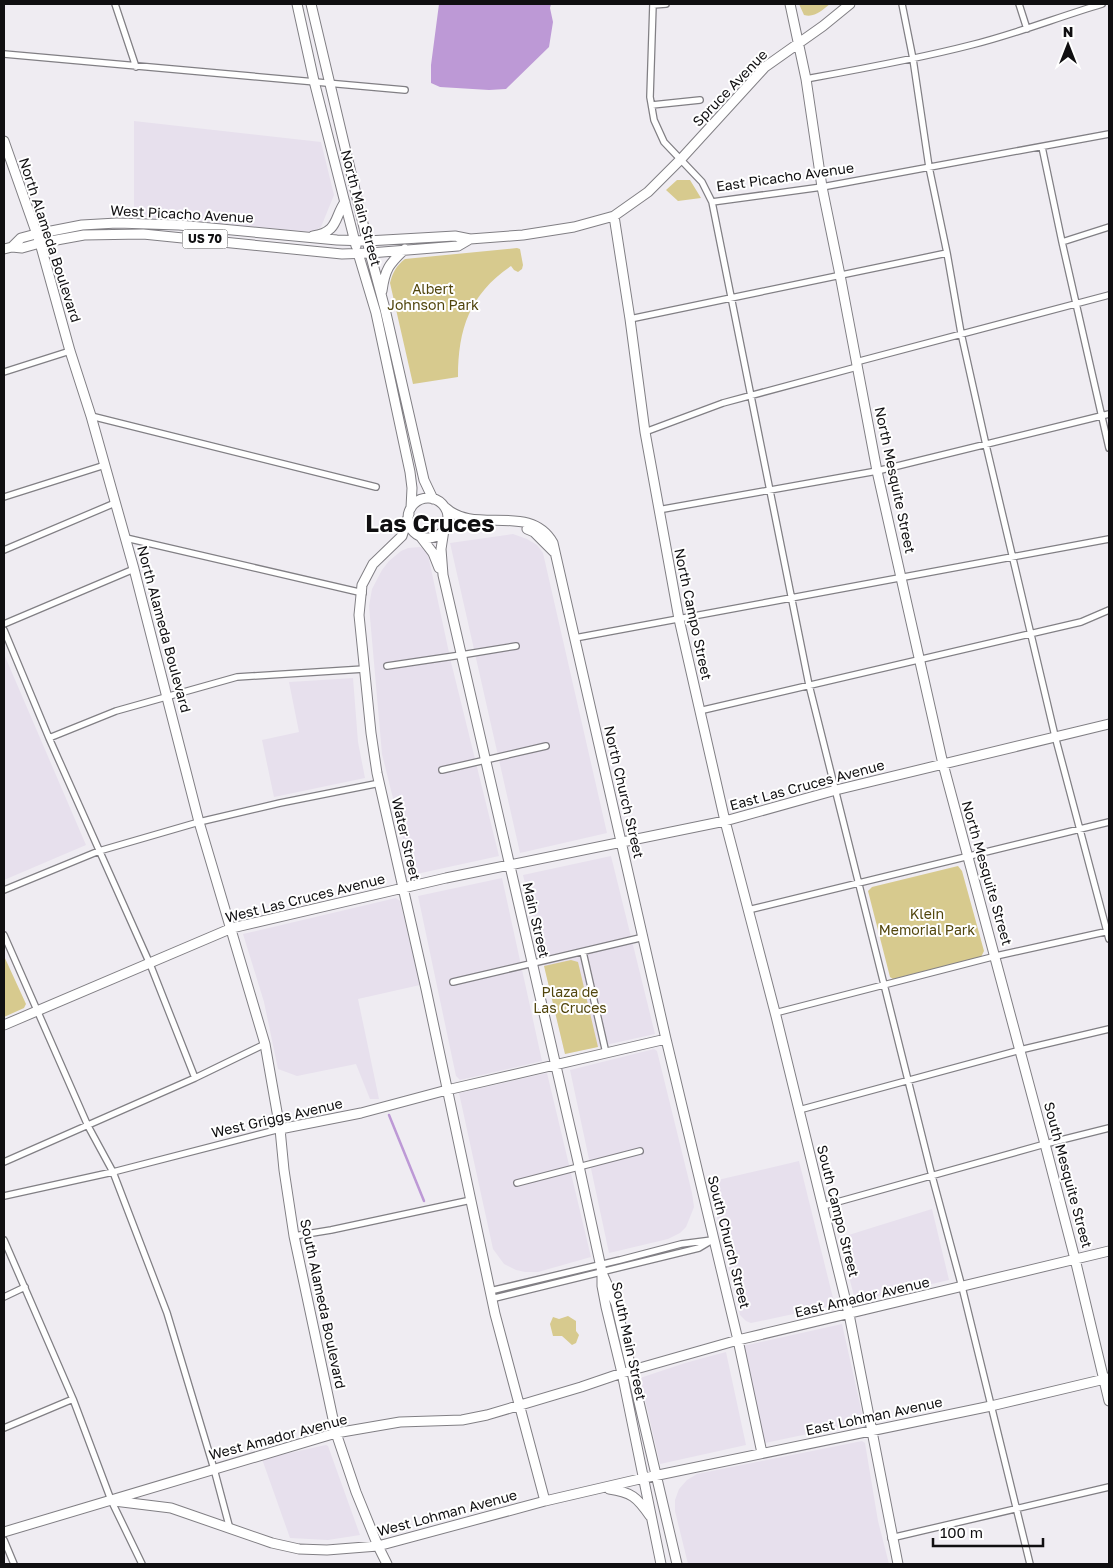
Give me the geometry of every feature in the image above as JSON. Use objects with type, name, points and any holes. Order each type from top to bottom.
[{"type":"street","points":[[115,4],[136,67]]},
{"type":"street","name":"North Main Street","points":[[297,4],[322,82],[367,241],[382,296],[424,480],[433,499]]},
{"type":"street","name":"North Main Street","points":[[311,4],[322,82],[345,202],[376,313],[410,472],[412,488],[410,511]]},
{"type":"street","points":[[355,241],[455,236],[470,240],[523,235],[574,227],[614,216],[648,192],[681,159],[664,142],[654,120],[650,97],[653,4],[666,4]]},
{"type":"street","name":"North Mesquite Street","points":[[790,4],[806,79],[822,187],[877,471],[943,764],[996,956]]},
{"type":"street","name":"Spruce Avenue","points":[[681,159],[765,67],[850,4]]},
{"type":"street","points":[[902,4],[913,59],[929,167],[961,333],[1055,736],[1109,939]]},
{"type":"street","points":[[1020,4],[1027,29]]},
{"type":"street","points":[[806,79],[913,59],[972,45],[1102,4]]},
{"type":"street","points":[[4,54],[404,90]]},
{"type":"street","points":[[652,105],[700,100]]},
{"type":"street","name":"East Picacho Avenue","points":[[681,159],[702,182],[712,202],[822,187],[1109,134]]},
{"type":"street","name":"North Alameda Boulevard","points":[[4,141],[38,238],[126,538],[199,822],[265,1044],[280,1129]]},
{"type":"street","points":[[1042,147],[1109,448]]},
{"type":"street","points":[[303,237],[321,235],[336,224],[345,202]]},
{"type":"street","points":[[712,202],[809,685],[932,1176],[962,1287],[1030,1564]]},
{"type":"street","name":"North Campo Street","points":[[614,216],[645,432],[679,619],[725,821],[775,1013]]},
{"type":"street","name":"West Picacho Avenue","points":[[8,248],[22,248],[38,238],[82,225],[118,223],[179,225],[355,241]]},
{"type":"street","points":[[1062,242],[1109,227]]},
{"type":"street","name":"West Picacho Avenue","points":[[38,238],[143,234],[342,254],[458,246],[470,240]]},
{"type":"street","points":[[382,296],[384,275],[387,268],[405,249]]},
{"type":"street","points":[[630,319],[947,253]]},
{"type":"street","points":[[645,432],[698,411],[750,394],[961,333],[1109,295]]},
{"type":"street","points":[[4,372],[70,351]]},
{"type":"street","points":[[658,510],[877,471],[1109,414]]},
{"type":"street","points":[[91,416],[376,487]]},
{"type":"street","points":[[4,497],[105,465]]},
{"type":"street","points":[[445,529],[448,517],[446,508],[433,499],[420,500],[410,511],[410,526],[418,535],[429,538],[435,536],[452,525],[514,525],[534,532],[554,552]]},
{"type":"street","points":[[4,550],[115,503]]},
{"type":"street","name":"North Church Street","points":[[446,508],[452,514],[461,518],[527,523],[539,528],[550,537],[553,543],[666,1039]]},
{"type":"street","name":"Water Street","points":[[410,511],[402,536],[379,557],[368,572],[362,585],[363,593],[359,615],[370,733],[490,1295],[545,1501]]},
{"type":"street","name":"Main Street","points":[[442,575],[441,549],[445,529]]},
{"type":"street","name":"Water Street","points":[[363,593],[367,588],[371,575],[384,558],[406,540],[418,535]]},
{"type":"street","name":"Main Street","points":[[418,535],[433,553],[442,575],[579,1166],[601,1269]]},
{"type":"street","points":[[126,538],[363,593]]},
{"type":"street","points":[[575,638],[1109,539]]},
{"type":"street","points":[[4,624],[134,569]]},
{"type":"street","points":[[699,710],[1081,622],[1109,610]]},
{"type":"street","points":[[4,630],[49,738],[150,964],[195,1078]]},
{"type":"street","points":[[387,666],[516,646]]},
{"type":"street","points":[[49,738],[116,711],[237,677],[364,669]]},
{"type":"street","name":"East Las Cruces Avenue","points":[[510,865],[725,821],[836,790],[1109,724]]},
{"type":"street","points":[[442,770],[546,746]]},
{"type":"street","points":[[4,890],[100,851],[199,822],[280,803],[380,783]]},
{"type":"street","points":[[748,910],[968,858],[1109,822]]},
{"type":"street","name":"West Las Cruces Avenue","points":[[4,1025],[232,928],[510,865]]},
{"type":"street","points":[[775,1013],[996,956],[1108,931]]},
{"type":"street","points":[[4,934],[88,1126],[113,1172],[168,1313],[230,1529]]},
{"type":"street","points":[[454,982],[644,937]]},
{"type":"street","points":[[583,952],[606,1053]]},
{"type":"street","name":"South Mesquite Street","points":[[996,956],[1107,1378],[1109,1401]]},
{"type":"street","name":"South Campo Street","points":[[775,1013],[849,1314],[891,1538],[898,1564]]},
{"type":"street","points":[[799,1110],[1020,1050],[1109,1029]]},
{"type":"street","name":"West Griggs Avenue","points":[[4,1196],[113,1172],[280,1129],[361,1113],[447,1090],[666,1039]]},
{"type":"street","name":"South Church Street","points":[[666,1039],[738,1340],[762,1453]]},
{"type":"street","points":[[4,1162],[195,1078],[265,1044]]},
{"type":"street","points":[[823,1206],[1109,1128]]},
{"type":"street","name":"South Alameda Boulevard","points":[[280,1129],[294,1236],[336,1433],[378,1546],[387,1564]]},
{"type":"street","points":[[517,1182],[640,1151]]},
{"type":"street","points":[[294,1236],[471,1200]]},
{"type":"street","points":[[490,1295],[699,1248],[714,1239]]},
{"type":"street","points":[[4,1240],[73,1399],[111,1500],[142,1564]]},
{"type":"street","name":"East Amador Avenue","points":[[622,1373],[738,1340],[1109,1251]]},
{"type":"street","name":"South Main Street","points":[[601,1269],[616,1304],[677,1564]]},
{"type":"street","name":"South Main Street","points":[[601,1269],[606,1307],[622,1373],[662,1564]]},
{"type":"street","points":[[4,1296],[25,1287]]},
{"type":"street","name":"West Amador Avenue","points":[[4,1532],[336,1433],[400,1422],[462,1420],[520,1405],[622,1373]]},
{"type":"street","name":"East Lohman Avenue","points":[[644,1478],[991,1406],[1107,1378]]},
{"type":"street","points":[[4,1428],[73,1399]]},
{"type":"street","name":"West Lohman Avenue","points":[[111,1500],[171,1508],[272,1543],[299,1549],[327,1550],[378,1546],[545,1501],[604,1489],[644,1478]]},
{"type":"street","points":[[891,1538],[1109,1487]]},
{"type":"street","points":[[604,1489],[626,1492],[640,1500],[652,1520]]},
{"type":"street","points":[[4,1540],[14,1564]]},
{"type":"shaded area","points":[[439,4],[551,4],[553,22],[549,47],[506,89],[489,90],[440,87],[431,83],[431,65]]},
{"type":"shaded area","points":[[134,121],[321,142],[334,195],[321,227],[313,232],[134,216]]},
{"type":"shaded area","points":[[513,534],[537,545],[543,553],[607,833],[520,853],[450,543]]},
{"type":"shaded area","points":[[420,547],[427,550],[451,662],[499,856],[412,875],[382,754],[369,606],[372,589],[389,561],[401,551]]},
{"type":"shaded area","points":[[4,654],[86,845],[4,880]]},
{"type":"shaded area","points":[[353,678],[358,742],[365,778],[274,797],[262,740],[299,732],[289,682]]},
{"type":"shaded area","points":[[611,856],[655,1034],[565,1054],[523,875]]},
{"type":"shaded area","points":[[502,878],[542,1061],[460,1080],[456,1076],[418,896]]},
{"type":"shaded area","points":[[396,898],[400,901],[420,985],[358,999],[379,1099],[370,1099],[356,1064],[297,1076],[278,1069],[264,1002],[243,934]]},
{"type":"shaded area","points":[[654,1049],[657,1051],[694,1207],[686,1227],[680,1233],[668,1239],[609,1253],[570,1070]]},
{"type":"shaded area","points":[[547,1073],[591,1257],[538,1272],[525,1272],[504,1264],[493,1249],[459,1093]]},
{"type":"shaded area","points":[[799,1161],[834,1302],[831,1306],[751,1323],[740,1315],[709,1182]]},
{"type":"shaded area","points":[[932,1209],[949,1280],[858,1301],[855,1300],[839,1238]]},
{"type":"shaded area","points":[[842,1324],[864,1422],[765,1443],[743,1346]]},
{"type":"shaded area","points":[[726,1352],[746,1445],[660,1464],[640,1378]]},
{"type":"shaded area","points":[[862,1441],[865,1443],[878,1521],[889,1564],[688,1564],[675,1511],[675,1500],[679,1489],[687,1480],[697,1474]]},
{"type":"shaded area","points":[[328,1446],[360,1535],[328,1540],[290,1538],[262,1459]]},
{"type":"green space","points":[[799,4],[830,4],[818,13],[808,16],[804,15]]},
{"type":"green space","points":[[677,180],[690,180],[701,198],[678,201],[666,190]]},
{"type":"green space","name":"Albert Johnson Park","points":[[520,249],[522,269],[518,272],[511,266],[497,277],[485,288],[469,314],[461,343],[458,377],[413,384],[390,283],[397,267],[405,259]]},
{"type":"green space","name":"Klein Memorial Park","points":[[958,866],[962,871],[984,951],[981,957],[893,979],[890,977],[868,891],[872,887]]},
{"type":"green space","points":[[4,956],[26,1004],[24,1008],[4,1017]]},
{"type":"green space","name":"Plaza de Las Cruces","points":[[571,960],[578,962],[598,1047],[565,1054],[544,966]]},
{"type":"green space","points":[[568,1316],[576,1321],[576,1331],[579,1335],[576,1343],[572,1345],[562,1336],[553,1336],[550,1324],[553,1317],[559,1319]]},
{"type":"waterway","points":[[389,1115],[424,1201]]},
{"type":"district","name":"Las Cruces","points":[[430,524]]}]
